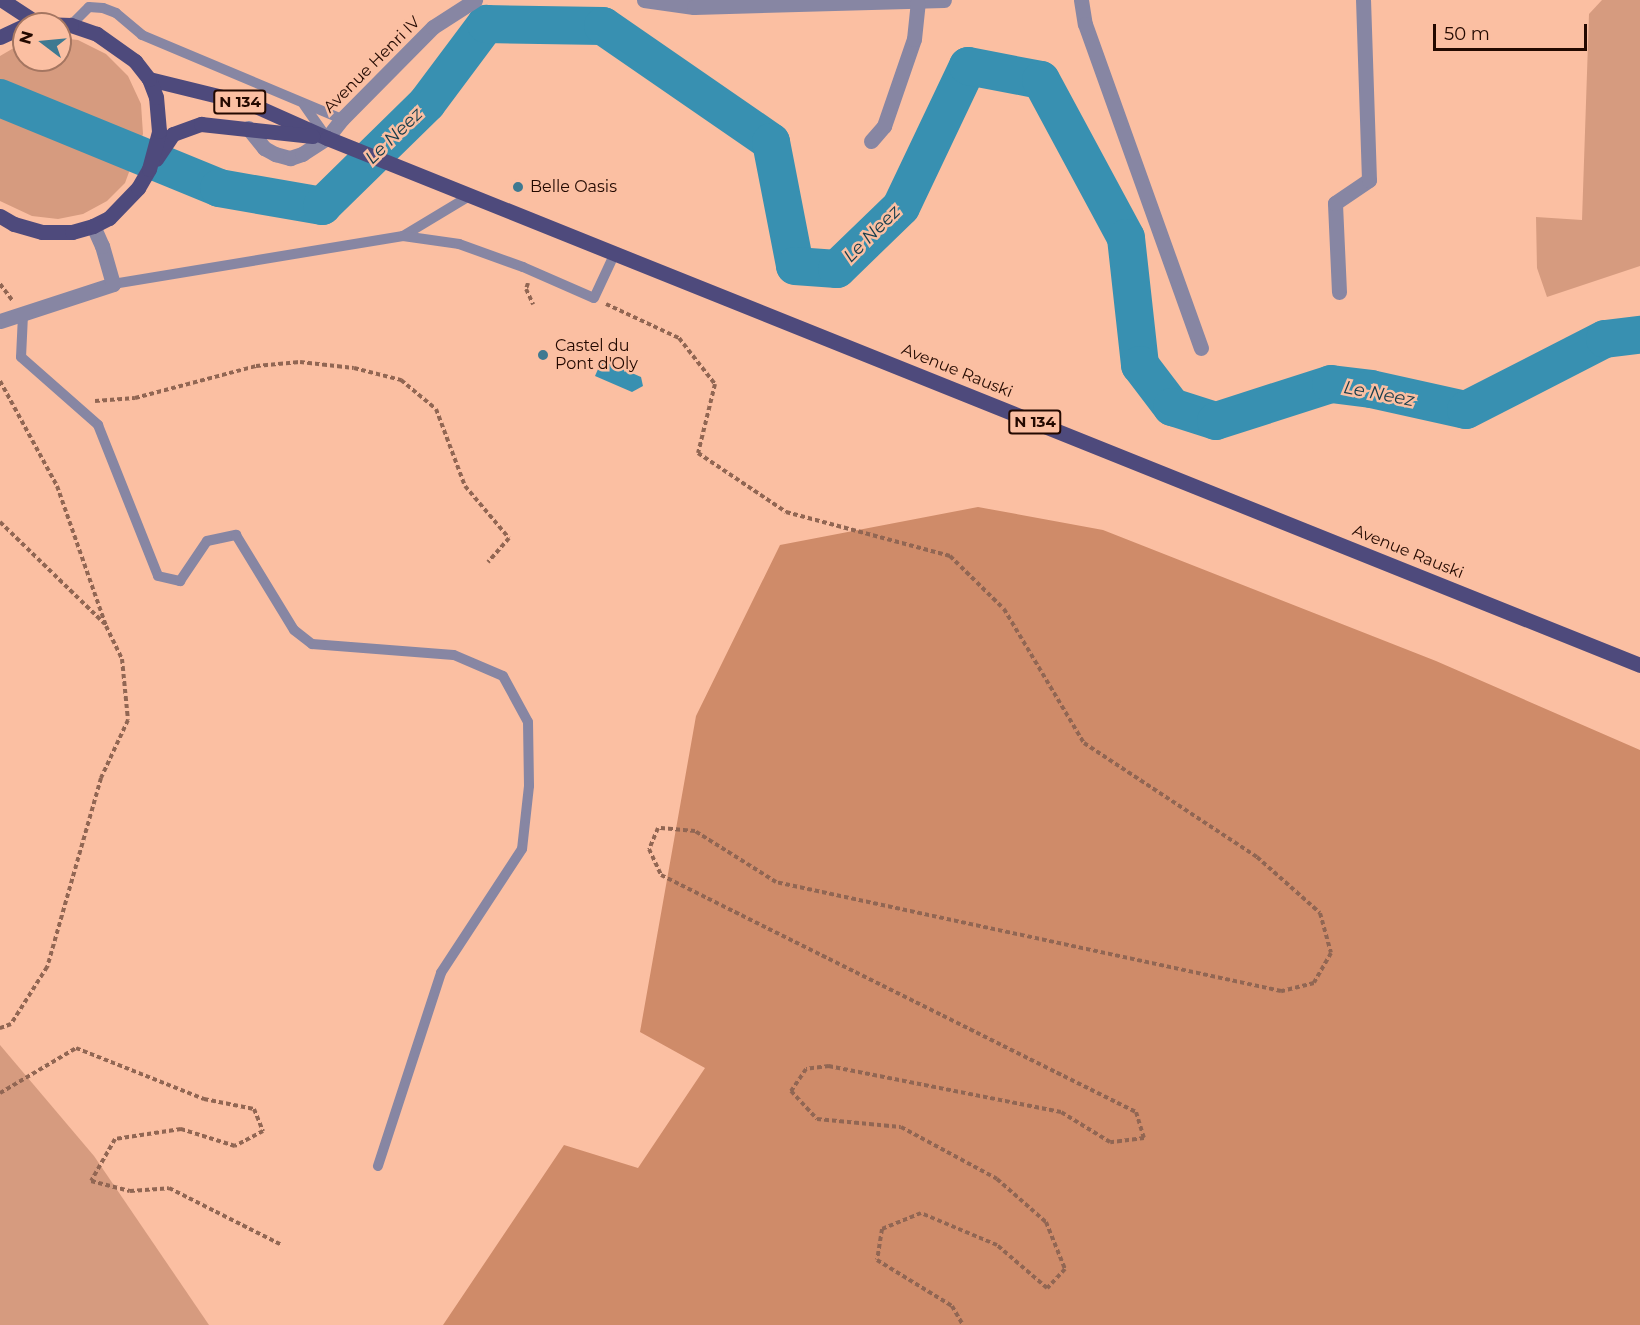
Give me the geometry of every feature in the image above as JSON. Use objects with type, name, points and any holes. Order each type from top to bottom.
[{"type":"main road","points":[[2,0],[16,12]]},
{"type":"main road","points":[[0,216],[7,226],[42,232],[72,232],[93,226],[109,218],[123,205],[138,188],[149,168],[159,131],[156,97],[149,79],[135,61],[116,45],[97,34],[72,25]]},
{"type":"main road","name":"Avenue Rauski","points":[[149,79],[251,104],[349,147],[1640,665]]},
{"type":"main road","name":"Avenue Rauski","points":[[149,168],[173,134],[201,124],[327,138]]},
{"type":"street","name":"Avenue Henri IV","points":[[327,138],[342,119],[433,27],[475,0]]},
{"type":"street","points":[[645,0],[694,7],[944,0]]},
{"type":"street","points":[[1081,0],[1085,24],[1201,348]]},
{"type":"street","points":[[1339,292],[1335,203],[1369,180],[1363,0]]},
{"type":"street","points":[[871,141],[884,126],[914,39],[918,1]]},
{"type":"street","points":[[249,129],[264,148],[290,158],[327,138]]},
{"type":"street","points":[[0,321],[113,284],[102,246],[93,226]]},
{"type":"lane","points":[[72,24],[89,7],[103,8],[116,13],[142,35],[304,105],[342,119]]},
{"type":"lane","points":[[304,105],[327,138]]},
{"type":"lane","points":[[403,236],[471,195]]},
{"type":"lane","points":[[113,284],[403,236],[459,244],[523,267],[594,298],[615,254]]},
{"type":"lane","points":[[23,315],[21,357],[98,425],[158,576],[180,581],[207,541],[236,535],[294,630],[312,644],[454,655],[503,676],[528,722],[529,786],[522,849],[441,973],[378,1166]]},
{"type":"path","points":[[594,298],[679,338],[715,384],[698,453],[786,512],[950,556],[1004,609],[1084,743],[1257,857],[1320,913],[1331,953],[1314,983],[1281,991],[776,882],[695,831],[658,828],[649,849],[661,875],[1136,1112],[1144,1138],[1110,1142],[1061,1112],[829,1066],[806,1069],[791,1091],[817,1119],[902,1127],[997,1179],[1046,1222],[1065,1269],[1047,1288],[997,1245],[921,1213],[882,1229],[877,1260],[952,1306],[963,1325]]},
{"type":"path","points":[[93,401],[135,398],[255,366],[300,362],[354,368],[402,380],[436,408],[465,486],[510,538],[488,562]]},
{"type":"path","points":[[0,381],[57,486],[106,626],[122,659],[128,720],[101,778],[47,967],[11,1023],[0,1028]]},
{"type":"path","points":[[0,522],[106,626]]},
{"type":"path","points":[[0,1093],[75,1048],[204,1099],[254,1109],[263,1131],[235,1146],[181,1129],[115,1139],[91,1181],[130,1191],[169,1188],[282,1245]]},
{"type":"shaded area","points":[[1602,0],[1640,0],[1640,266],[1547,297],[1537,268],[1536,217],[1582,220],[1589,14]]},
{"type":"shaded area","points":[[72,39],[78,40],[106,54],[128,76],[141,104],[143,134],[125,183],[107,201],[83,214],[58,219],[32,216],[0,201],[0,56],[12,49],[12,72],[72,72]]},
{"type":"shaded area","points":[[978,507],[1103,530],[1436,661],[1640,750],[1640,1325],[443,1325],[564,1145],[638,1168],[705,1068],[640,1032],[696,716],[780,545]]},
{"type":"shaded area","points":[[0,1045],[94,1156],[209,1325],[0,1325]]},
{"type":"water","points":[[602,360],[641,377],[643,386],[632,392],[595,376]]},
{"type":"waterway","name":"Le Neez","points":[[0,98],[219,188],[322,206],[427,103],[486,24],[603,26],[771,142],[795,266],[837,269],[901,207],[968,66],[1041,80],[1126,238],[1140,365],[1172,407],[1216,421],[1331,384],[1371,389],[1466,410],[1605,339],[1640,335]]},
{"type":"place","name":"Belle Oasis","points":[[518,187]]},
{"type":"place","name":"Castel du Pont d'Oly","points":[[543,355]]}]
